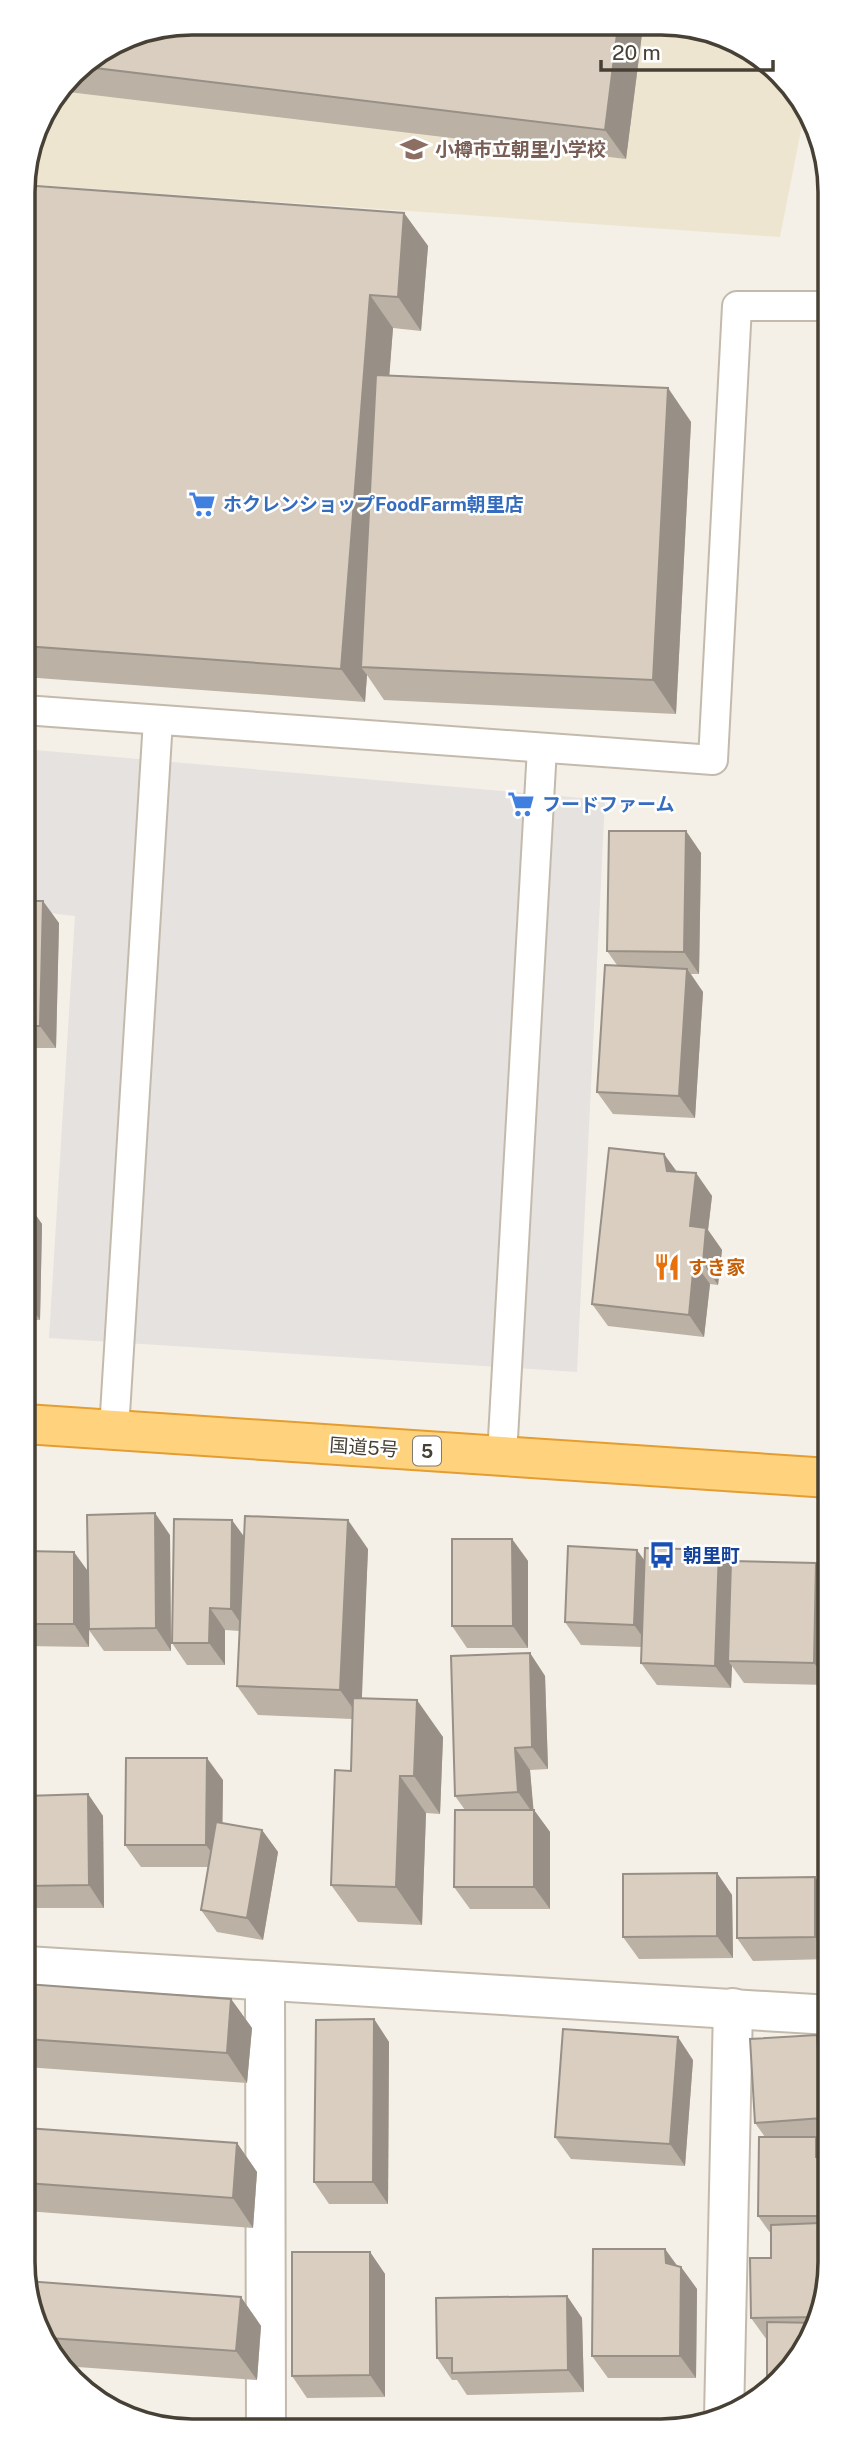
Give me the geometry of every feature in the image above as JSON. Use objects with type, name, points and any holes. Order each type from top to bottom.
[{"type":"highway","name":"国道5号","points":[[35,1425],[818,1477]]},
{"type":"street","points":[[35,1967],[818,2014]]},
{"type":"street","points":[[265,1982],[265,2419]]},
{"type":"street","points":[[724,2406],[733,2008]]},
{"type":"lane","points":[[35,711],[713,760],[737,306],[818,306]]},
{"type":"lane","points":[[114,1430],[158,720]]},
{"type":"lane","points":[[502,1456],[542,748]]},
{"type":"shaded area","name":"小樽市立朝里小学校","points":[[181,35],[672,35],[712,43],[748,61],[772,81],[797,113],[802,124],[780,237],[35,185],[35,181],[43,141],[67,96],[96,67],[113,56],[141,43],[161,38]]},
{"type":"shaded area","points":[[35,750],[605,800],[577,1372],[49,1338],[75,916],[35,911]]},
{"type":"building","points":[[181,35],[617,35],[605,130],[95,68],[141,43]]},
{"type":"building","name":"ホクレンショップFoodFarm朝里店","points":[[35,186],[404,213],[398,297],[370,295],[341,669],[35,647]]},
{"type":"building","points":[[376,375],[668,388],[653,680],[361,667]]},
{"type":"building","points":[[609,831],[686,831],[684,952],[607,951]]},
{"type":"building","points":[[35,901],[43,901],[40,1026],[35,1026]]},
{"type":"building","points":[[605,965],[687,969],[679,1096],[597,1092]]},
{"type":"building","name":"すき家","points":[[609,1148],[664,1154],[667,1171],[696,1173],[690,1226],[706,1228],[703,1263],[694,1262],[689,1315],[592,1304]]},
{"type":"building","points":[[155,1513],[156,1628],[89,1629],[87,1515]]},
{"type":"building","points":[[245,1516],[348,1520],[340,1690],[237,1686]]},
{"type":"building","points":[[174,1519],[232,1520],[231,1609],[210,1608],[209,1643],[172,1643]]},
{"type":"building","points":[[452,1539],[512,1539],[513,1626],[452,1626]]},
{"type":"building","points":[[568,1546],[637,1550],[634,1625],[565,1622]]},
{"type":"building","points":[[645,1548],[719,1550],[715,1666],[641,1663]]},
{"type":"building","points":[[35,1551],[74,1552],[74,1624],[35,1624]]},
{"type":"building","points":[[731,1561],[816,1563],[814,1663],[728,1661]]},
{"type":"building","points":[[530,1653],[532,1747],[515,1748],[518,1792],[455,1796],[451,1656]]},
{"type":"building","points":[[353,1698],[417,1700],[414,1776],[400,1776],[396,1887],[331,1885],[335,1770],[351,1771]]},
{"type":"building","points":[[126,1758],[207,1758],[206,1845],[125,1845]]},
{"type":"building","points":[[88,1794],[89,1885],[35,1886],[35,1796]]},
{"type":"building","points":[[455,1810],[534,1810],[534,1887],[454,1887]]},
{"type":"building","points":[[216,1822],[262,1830],[247,1918],[201,1910]]},
{"type":"building","points":[[717,1873],[717,1936],[623,1937],[623,1874]]},
{"type":"building","points":[[815,1877],[815,1937],[737,1938],[737,1878]]},
{"type":"building","points":[[35,1985],[231,1999],[227,2053],[35,2040]]},
{"type":"building","points":[[374,2019],[373,2182],[314,2182],[316,2020]]},
{"type":"building","points":[[563,2029],[678,2037],[670,2144],[555,2137]]},
{"type":"building","points":[[817,2035],[818,2118],[755,2123],[750,2039]]},
{"type":"building","points":[[35,2129],[237,2143],[233,2198],[35,2184]]},
{"type":"building","points":[[759,2137],[816,2137],[818,2216],[758,2216]]},
{"type":"building","points":[[818,2223],[817,2283],[808,2317],[751,2318],[750,2258],[771,2258],[771,2225]]},
{"type":"building","points":[[593,2249],[665,2249],[666,2263],[681,2267],[680,2356],[592,2356]]},
{"type":"building","points":[[292,2252],[370,2252],[370,2375],[292,2376]]},
{"type":"building","points":[[36,2282],[241,2297],[236,2351],[55,2338],[40,2303]]},
{"type":"building","points":[[567,2296],[568,2370],[452,2373],[452,2358],[437,2358],[436,2298]]},
{"type":"building","points":[[767,2322],[806,2323],[792,2349],[767,2378]]},
{"type":"place","name":"小樽市立朝里小学校","points":[[414,149]]},
{"type":"place","name":"ホクレンショップFoodFarm朝里店","points":[[202,504]]},
{"type":"place","name":"フードファーム","points":[[521,804]]},
{"type":"place","name":"すき家","points":[[667,1267]]},
{"type":"place","name":"朝里町","points":[[662,1555]]}]
